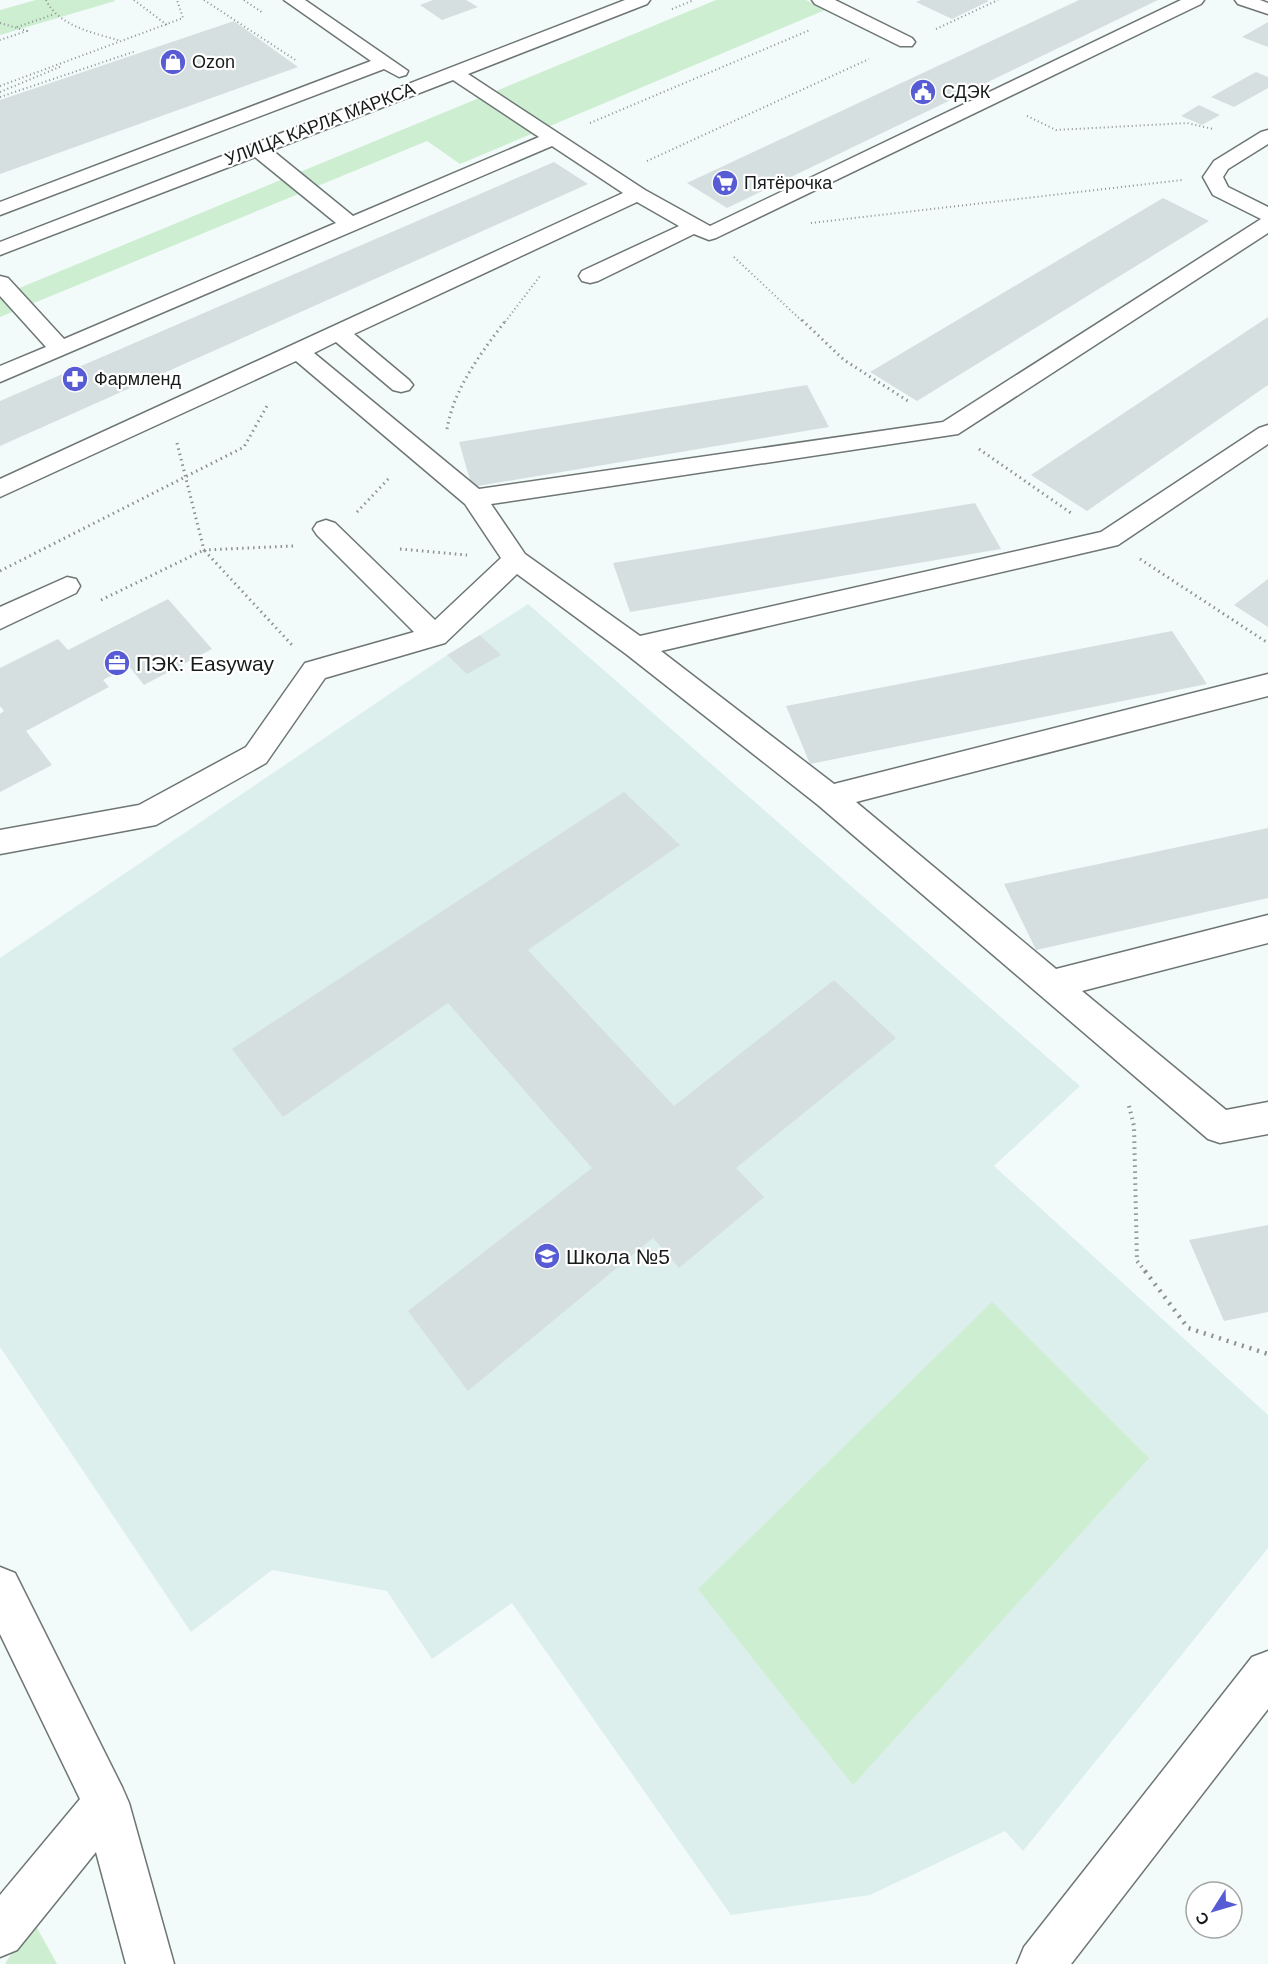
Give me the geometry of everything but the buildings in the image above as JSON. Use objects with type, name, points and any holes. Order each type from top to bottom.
[{"type":"street","points":[[293,0],[421,85]]},
{"type":"street","name":"УЛИЦА КАРЛА МАРКСА","points":[[0,249],[641,0]]},
{"type":"street","points":[[821,0],[906,42]]},
{"type":"street","points":[[455,73],[638,194],[709,234],[1195,0]]},
{"type":"street","points":[[1244,0],[1268,9]]},
{"type":"street","points":[[0,209],[386,62]]},
{"type":"street","points":[[1220,191],[1213,177],[1221,165],[1268,136]]},
{"type":"street","points":[[0,375],[554,138]]},
{"type":"street","points":[[258,149],[351,225]]},
{"type":"street","points":[[1190,179],[1268,215]]},
{"type":"street","points":[[0,489],[297,350],[340,334],[638,194]]},
{"type":"street","points":[[474,498],[949,429],[1268,224]]},
{"type":"street","points":[[590,276],[695,226]]},
{"type":"street","points":[[0,283],[61,349]]},
{"type":"street","points":[[340,334],[401,385]]},
{"type":"street","points":[[297,350],[474,498],[516,560],[636,647],[829,797],[1220,1127],[1268,1118]]},
{"type":"street","points":[[636,647],[1109,539],[1268,433]]},
{"type":"street","points":[[326,529],[435,636]]},
{"type":"street","points":[[0,842],[145,816],[256,755],[315,670],[435,636],[516,560]]},
{"type":"street","points":[[0,619],[67,586]]},
{"type":"street","points":[[829,797],[1268,685]]},
{"type":"street","points":[[1049,985],[1268,929]]},
{"type":"street","points":[[0,1588],[106,1803],[150,1964]]},
{"type":"street","points":[[1041,1964],[1268,1673]]},
{"type":"street","points":[[0,1933],[106,1803]]},
{"type":"path","points":[[46,0],[47,5],[55,14],[85,30],[123,41]]},
{"type":"path","points":[[134,0],[168,25]]},
{"type":"path","points":[[0,86],[183,18],[177,0]]},
{"type":"path","points":[[204,0],[301,64]]},
{"type":"path","points":[[613,176],[998,0]]},
{"type":"path","points":[[17,27],[55,14]]},
{"type":"path","points":[[554,138],[848,14]]},
{"type":"path","points":[[0,23],[27,31],[0,40]]},
{"type":"path","points":[[0,92],[99,50]]},
{"type":"path","points":[[0,98],[136,51]]},
{"type":"path","points":[[992,98],[1056,130],[1187,123],[1211,130],[1219,126]]},
{"type":"path","points":[[803,224],[1190,179]]},
{"type":"path","points":[[447,475],[447,418],[467,376],[553,259],[537,242]]},
{"type":"path","points":[[0,571],[244,447],[297,350]]},
{"type":"path","points":[[169,411],[204,550],[315,670]]},
{"type":"path","points":[[94,603],[204,550]]},
{"type":"path","points":[[1112,1037],[1134,1126],[1137,1261],[1188,1328],[1268,1354]]},
{"type":"shaded area","name":"Школа №5","points":[[528,604],[1080,1086],[994,1166],[1268,1415],[1268,1548],[1023,1851],[1005,1831],[870,1895],[731,1915],[512,1603],[432,1659],[387,1591],[272,1570],[191,1632],[0,1347],[0,958],[447,655],[467,673],[500,655],[480,635]]},
{"type":"green space","points":[[36,0],[115,1],[0,35],[0,10]]},
{"type":"green space","points":[[716,0],[806,0],[825,10],[460,164],[427,141],[0,317],[0,296]]},
{"type":"green space","points":[[992,1302],[1149,1458],[853,1785],[698,1589]]},
{"type":"green space","points":[[32,1919],[57,1964],[5,1964]]},
{"type":"place","name":"Ozon","points":[[173,62]]},
{"type":"place","name":"СДЭК","points":[[923,92]]},
{"type":"place","name":"Пятёрочка","points":[[725,183]]},
{"type":"place","name":"Фармленд","points":[[75,379]]},
{"type":"place","name":"ПЭК: Easyway","points":[[117,663]]},
{"type":"place","name":"Школа №5","points":[[547,1256]]}]
